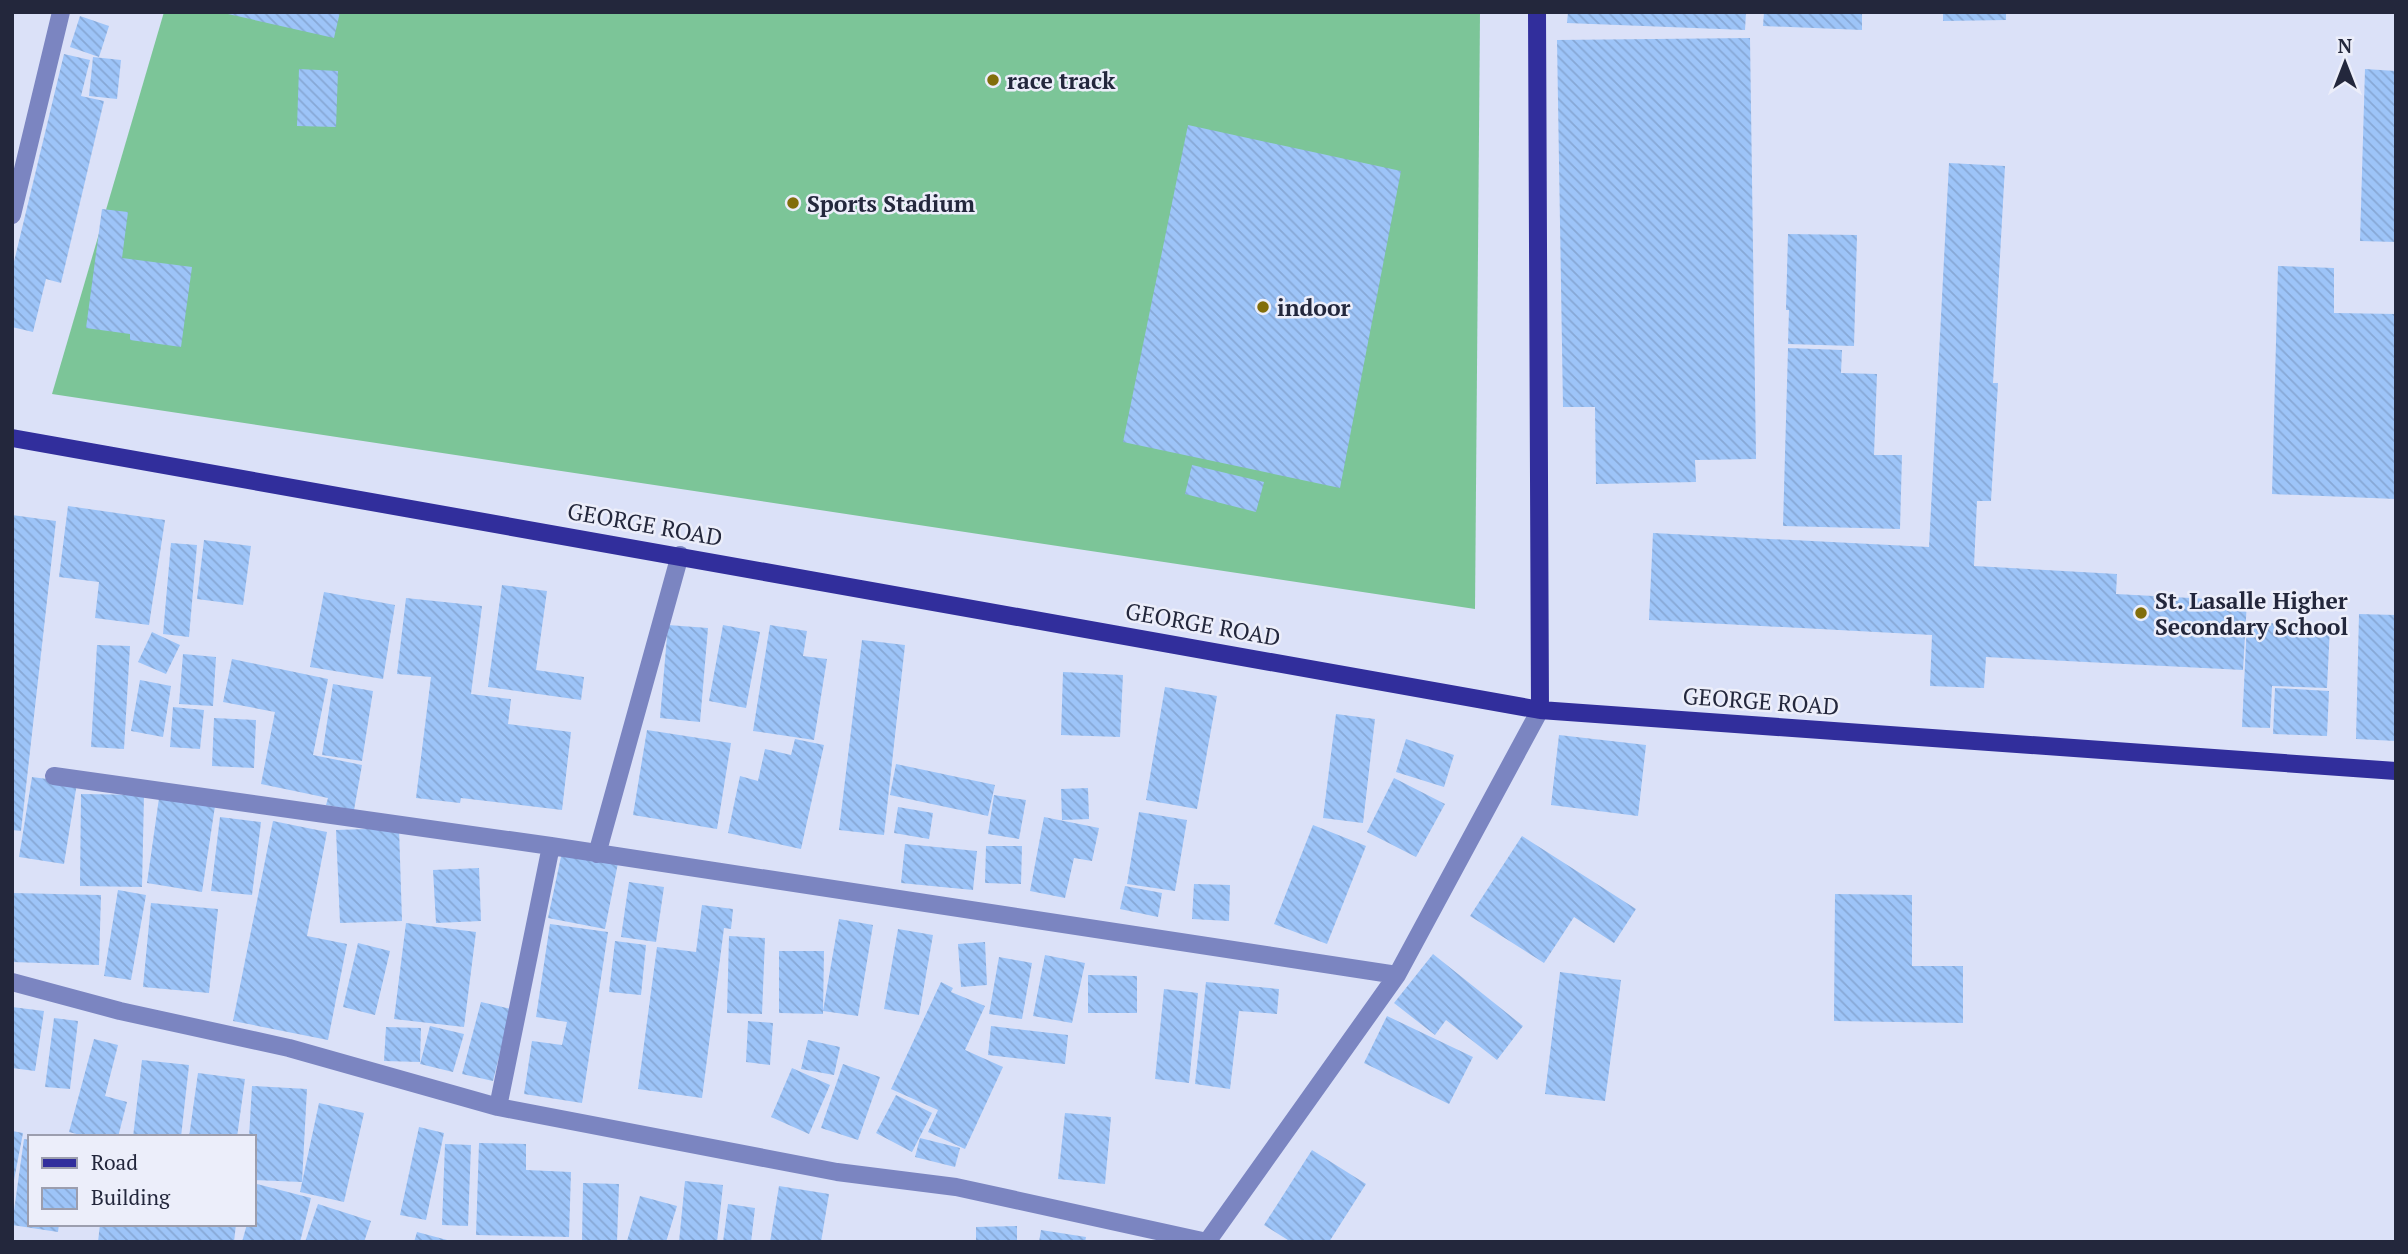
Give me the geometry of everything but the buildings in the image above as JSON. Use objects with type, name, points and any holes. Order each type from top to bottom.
[{"type":"main road","points":[[1537,12],[1540,710]]},
{"type":"main road","name":"GEORGE ROAD","points":[[12,438],[1540,710],[2396,771]]},
{"type":"street","points":[[12,215],[61,12]]},
{"type":"street","points":[[597,854],[680,555]]},
{"type":"street","points":[[12,982],[120,1011],[289,1048],[498,1107],[837,1172],[956,1187],[1207,1242],[1397,975],[1540,710]]},
{"type":"street","points":[[54,776],[551,846],[1397,975]]},
{"type":"street","points":[[498,1107],[551,846]]},
{"type":"green space","name":"Sports Stadium","points":[[164,12],[1480,12],[1475,609],[52,394]]},
{"type":"place","name":"race track","points":[[993,80]]},
{"type":"place","name":"Sports Stadium","points":[[793,203]]},
{"type":"place","name":"indoor","points":[[1263,307]]},
{"type":"place","name":"St. Lasalle Higher Secondary School","points":[[2141,613]]}]
